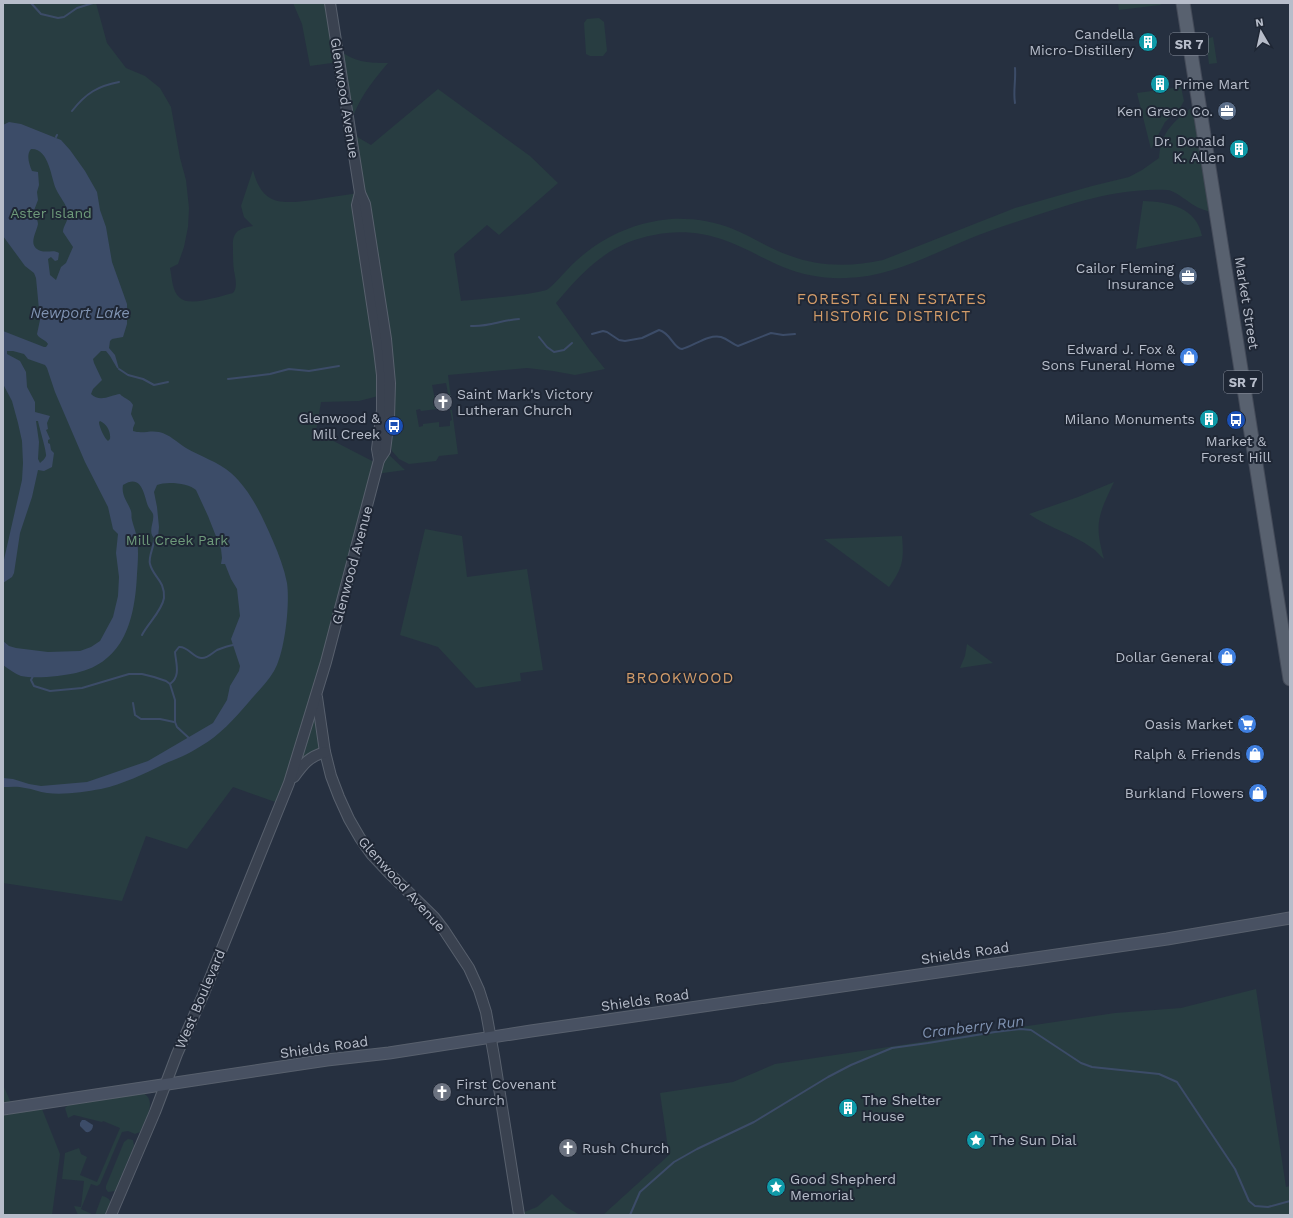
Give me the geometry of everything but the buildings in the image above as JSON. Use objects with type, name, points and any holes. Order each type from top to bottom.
[{"type":"main road","name":"Market Street","points":[[1183,3],[1290,679]]},
{"type":"main road","name":"Shields Road","points":[[3,1109],[1167,939],[1290,918]]},
{"type":"street","name":"Glenwood Avenue","points":[[330,3],[360,193],[365,204],[376,302],[386,339],[386,374],[390,393],[385,451],[379,460],[316,696],[325,752],[331,776],[349,819],[360,838],[386,870],[434,917],[444,930],[469,968],[479,990],[486,1012],[491,1038],[519,1215]]},
{"type":"street","name":"West Boulevard","points":[[111,1215],[289,783],[316,696]]},
{"type":"street","name":"West Boulevard","points":[[289,783],[304,763],[314,756],[325,752]]},
{"type":"green space","name":"Mill Creek Park","points":[[3,3],[96,3],[107,43],[126,68],[145,76],[160,88],[171,107],[180,158],[186,180],[189,208],[188,227],[184,247],[178,264],[170,268],[175,292],[180,298],[185,300],[205,300],[233,293],[236,287],[233,263],[234,236],[239,230],[253,226],[244,217],[241,206],[253,170],[257,182],[262,190],[275,200],[283,202],[302,201],[360,193],[339,62],[310,66],[302,24],[293,3],[330,3],[337,49],[349,57],[361,61],[388,63],[364,94],[355,111],[350,130],[359,138],[371,145],[438,89],[530,156],[558,183],[499,235],[487,225],[454,254],[461,301],[521,295],[543,291],[555,283],[572,264],[586,252],[608,238],[645,223],[671,219],[702,221],[726,226],[781,252],[811,262],[847,265],[883,260],[1015,208],[1129,177],[1159,158],[1159,160],[1160,149],[1166,133],[1177,120],[1198,102],[1216,213],[1199,208],[1168,190],[1132,191],[1097,197],[996,229],[892,270],[862,277],[846,278],[822,277],[790,270],[716,237],[680,232],[663,233],[638,239],[611,251],[587,269],[556,303],[605,369],[575,375],[527,368],[448,375],[451,399],[449,399],[446,383],[432,385],[437,409],[421,411],[420,409],[416,410],[419,427],[423,426],[423,424],[439,422],[439,427],[450,426],[450,421],[452,420],[450,410],[452,410],[458,454],[439,456],[436,461],[409,464],[399,459],[392,451],[390,442],[390,393],[359,401],[321,402],[316,432],[378,464],[385,451],[405,470],[376,474],[317,695],[325,752],[304,763],[281,804],[233,787],[187,849],[146,836],[122,901],[3,883]]},
{"type":"green space","points":[[1118,3],[1163,3],[1160,5],[1119,10]]},
{"type":"green space","points":[[599,18],[604,22],[607,51],[603,56],[590,56],[586,54],[584,23],[587,19]]},
{"type":"green space","points":[[1213,37],[1217,63],[1209,64],[1206,39]]},
{"type":"green space","points":[[1181,87],[1184,101],[1180,108],[1165,122],[1151,149],[1137,93]]},
{"type":"green space","points":[[1143,201],[1172,205],[1188,212],[1199,226],[1202,236],[1136,249]]},
{"type":"green space","points":[[1114,482],[1104,503],[1099,520],[1099,537],[1104,559],[1094,549],[1085,543],[1029,514],[1078,497]]},
{"type":"green space","points":[[425,529],[462,536],[467,577],[527,569],[543,670],[520,673],[521,681],[476,688],[438,647],[400,635]]},
{"type":"green space","points":[[902,536],[902,563],[889,587],[824,539]]},
{"type":"green space","points":[[967,644],[993,663],[960,668],[965,656]]},
{"type":"green space","points":[[1256,989],[1286,1187],[1290,1186],[1290,1215],[603,1215],[669,1155],[660,1093],[733,1082],[775,1064],[1115,1013],[1181,1008]]},
{"type":"green space","points":[[3,1085],[13,1107],[40,1104],[60,1154],[52,1215],[3,1215]]},
{"type":"green space","points":[[143,1093],[150,1101],[150,1106],[140,1132],[135,1134],[128,1131],[122,1132],[100,1184],[97,1186],[91,1184],[81,1209],[94,1215],[78,1215],[74,1206],[81,1207],[84,1181],[62,1179],[65,1153],[79,1148],[81,1154],[87,1157],[80,1175],[97,1182],[120,1128],[103,1121],[74,1115],[68,1118],[65,1108],[70,1103]]},
{"type":"green space","points":[[128,1139],[133,1140],[134,1146],[115,1191],[108,1192],[106,1186],[124,1142]]},
{"type":"green space","points":[[552,1194],[566,1207],[580,1215],[519,1215],[537,1207]]},
{"type":"green space","points":[[102,1196],[109,1199],[110,1206],[105,1215],[95,1215]]},
{"type":"water","name":"Newport Lake","points":[[9,122],[21,124],[61,140],[85,171],[97,192],[100,210],[106,227],[112,262],[127,304],[127,324],[123,337],[112,339],[110,341],[109,348],[115,355],[119,369],[106,351],[101,351],[93,359],[102,380],[93,389],[91,394],[94,397],[106,398],[120,394],[133,405],[131,414],[135,423],[133,431],[163,433],[186,448],[215,462],[231,473],[250,496],[260,513],[279,556],[287,583],[288,603],[286,628],[278,663],[268,680],[232,721],[208,742],[182,756],[141,775],[117,784],[101,789],[81,792],[54,794],[20,787],[3,787],[3,778],[41,786],[87,782],[148,761],[213,723],[227,700],[230,686],[239,671],[240,666],[231,639],[240,616],[237,589],[225,564],[221,564],[221,549],[196,490],[177,483],[157,485],[154,492],[159,527],[158,537],[156,540],[151,531],[153,514],[148,507],[143,491],[138,483],[129,482],[123,485],[123,489],[124,496],[131,511],[137,539],[138,559],[136,590],[130,622],[124,636],[116,648],[106,659],[93,667],[76,673],[63,675],[41,677],[21,676],[3,665],[3,641],[9,646],[16,648],[48,652],[80,651],[91,647],[100,641],[113,617],[118,596],[119,577],[116,553],[118,534],[113,529],[108,507],[85,462],[55,392],[47,368],[45,365],[28,359],[24,354],[7,351],[7,354],[20,361],[26,372],[27,387],[35,402],[35,412],[50,416],[47,423],[48,429],[46,430],[50,439],[48,440],[48,443],[50,444],[51,450],[54,453],[52,467],[44,471],[38,470],[32,497],[20,533],[14,573],[12,577],[3,583],[3,564],[22,480],[23,463],[22,441],[18,423],[12,401],[3,384],[3,331],[44,347],[48,344],[37,334],[40,320],[36,278],[34,273],[25,266],[3,236],[3,125]],"holes":[[[31,149],[37,150],[46,158],[56,189],[65,204],[68,214],[63,232],[73,247],[66,263],[61,267],[56,280],[50,275],[48,259],[51,257],[55,261],[58,260],[59,253],[55,251],[41,251],[37,249],[33,243],[38,224],[33,213],[38,200],[37,192],[39,185],[38,172],[32,171],[29,163],[28,157]],[[36,421],[38,421],[46,454],[45,458],[40,463],[38,459],[39,442]],[[99,422],[102,422],[108,428],[110,434],[110,439],[108,441],[102,433]]]},
{"type":"water","points":[[82,1120],[85,1120],[93,1125],[90,1131],[86,1132],[80,1126]]},
{"type":"waterway","points":[[31,3],[41,14],[58,18],[64,17],[77,8],[93,3]]},
{"type":"waterway","points":[[1015,68],[1015,103]]},
{"type":"waterway","points":[[72,111],[82,99],[93,91],[119,82]]},
{"type":"waterway","points":[[471,326],[519,319]]},
{"type":"waterway","points":[[592,334],[603,331],[619,340],[625,341],[642,338],[659,330],[666,334],[676,346],[682,349],[711,337],[721,337],[738,346],[771,333],[783,335],[795,334]]},
{"type":"waterway","points":[[539,337],[547,347],[554,352],[564,350],[572,343]]},
{"type":"waterway","points":[[228,379],[270,374],[289,369],[309,371],[339,366]]},
{"type":"waterway","points":[[119,369],[128,375],[143,379],[154,385],[168,382]]},
{"type":"waterway","points":[[142,635],[161,608],[164,598],[163,587],[150,564],[154,540]]},
{"type":"waterway","points":[[170,684],[177,674],[175,652],[179,647],[185,648],[195,656],[203,658],[217,650],[233,645]]},
{"type":"waterway","points":[[33,676],[31,680],[34,686],[50,691],[82,688],[129,674],[142,674],[166,681],[170,684],[175,700],[175,722],[177,727],[190,739]]},
{"type":"waterway","points":[[133,703],[135,715],[141,719],[160,719],[174,722]]},
{"type":"waterway","name":"Cranberry Run","points":[[630,1215],[640,1192],[674,1162],[697,1149],[754,1122],[828,1077],[851,1065],[892,1048],[1021,1029],[1031,1030],[1081,1063],[1092,1067],[1159,1074],[1177,1082],[1235,1169],[1249,1201],[1255,1206],[1268,1207],[1290,1201]]},
{"type":"place","name":"Candella Micro-Distillery","points":[[1148,42]]},
{"type":"place","name":"Prime Mart","points":[[1160,84]]},
{"type":"place","name":"Ken Greco Co.","points":[[1227,111]]},
{"type":"place","name":"Dr. Donald K. Allen","points":[[1239,149]]},
{"type":"place","name":"Cailor Fleming Insurance","points":[[1188,276]]},
{"type":"place","name":"Edward J. Fox & Sons Funeral Home","points":[[1189,357]]},
{"type":"place","name":"Saint Mark's Victory Lutheran Church","points":[[443,402]]},
{"type":"place","name":"Milano Monuments","points":[[1209,419]]},
{"type":"place","name":"Market & Forest Hill","points":[[1236,420]]},
{"type":"place","name":"Glenwood & Mill Creek","points":[[394,426]]},
{"type":"place","name":"Dollar General","points":[[1227,657]]},
{"type":"place","name":"Oasis Market","points":[[1247,724]]},
{"type":"place","name":"Ralph & Friends","points":[[1255,754]]},
{"type":"place","name":"Burkland Flowers","points":[[1258,793]]},
{"type":"place","name":"First Covenant Church","points":[[442,1092]]},
{"type":"place","name":"The Shelter House","points":[[848,1108]]},
{"type":"place","name":"The Sun Dial","points":[[976,1140]]},
{"type":"place","name":"Rush Church","points":[[568,1148]]},
{"type":"place","name":"Good Shepherd Memorial","points":[[776,1187]]},
{"type":"district","name":"FOREST GLEN ESTATES HISTORIC DISTRICT","points":[[892,308]]},
{"type":"district","name":"BROOKWOOD","points":[[680,678]]},
{"type":"park label","name":"Aster Island","points":[[51,213]]}]
